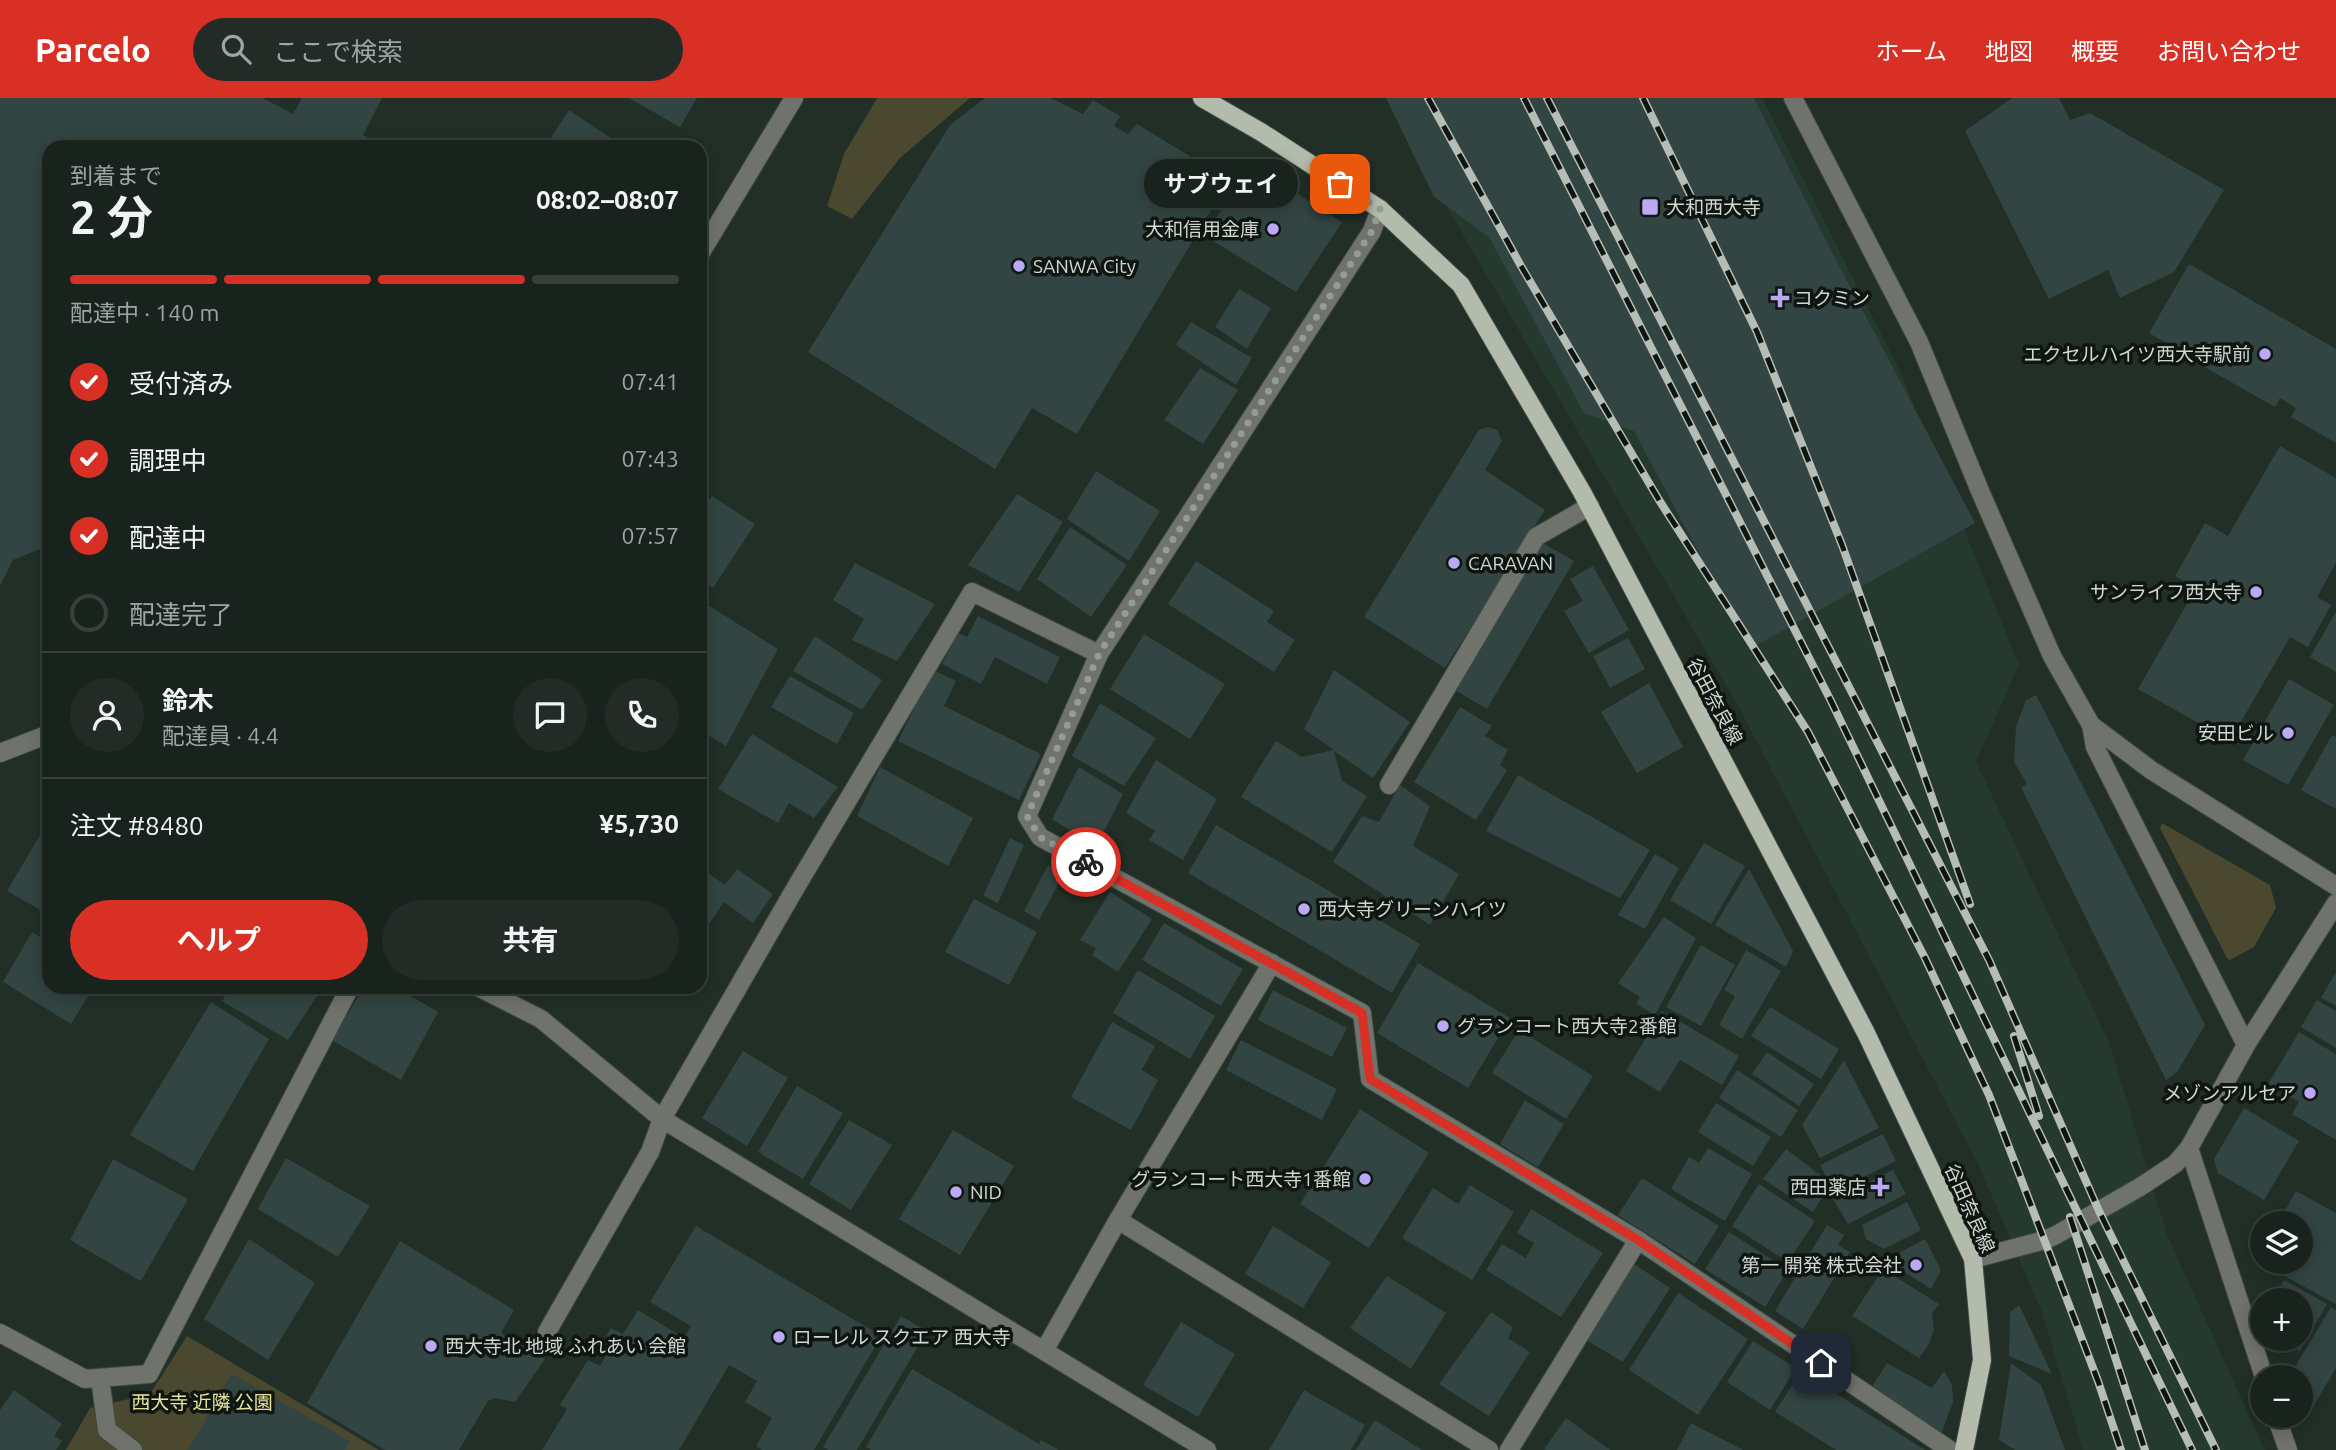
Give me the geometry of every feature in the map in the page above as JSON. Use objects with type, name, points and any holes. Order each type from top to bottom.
[{"type":"main road","name":"谷田奈良線","points":[[1202,98],[1261,132],[1380,209],[1461,285],[1590,506],[1866,1033],[1973,1259],[1982,1360],[1964,1450]]},
{"type":"street","points":[[707,242],[794,98]]},
{"type":"street","points":[[1793,98],[1919,342],[2052,656],[2091,724],[2095,747],[2246,1045]]},
{"type":"street","points":[[1380,209],[1372,231],[1099,654],[1027,816],[1040,837],[1362,1013],[1370,1079],[1638,1240],[1950,1450]]},
{"type":"street","points":[[1390,785],[1535,537],[1590,506]]},
{"type":"street","points":[[547,1332],[650,1152],[662,1119],[796,887],[972,592],[1099,654]]},
{"type":"street","points":[[2091,724],[2151,770],[2336,886]]},
{"type":"street","points":[[0,753],[42,737]]},
{"type":"street","points":[[1973,1259],[2056,1235],[2175,1164],[2189,1148],[2246,1045],[2336,903]]},
{"type":"street","points":[[1044,1351],[1118,1220],[1272,962]]},
{"type":"street","points":[[2,1339],[85,1379],[149,1374],[346,994]]},
{"type":"street","points":[[492,994],[541,1019],[662,1119],[1207,1450]]},
{"type":"street","points":[[2189,1148],[2260,1365]]},
{"type":"street","points":[[1118,1220],[1489,1450]]},
{"type":"street","points":[[1509,1450],[1638,1240]]},
{"type":"street","points":[[100,1378],[107,1430],[134,1450]]},
{"type":"street","points":[[2280,1428],[2288,1450]]},
{"type":"shaded area","points":[[1391,98],[1762,98],[1899,369],[2019,665],[1976,762],[2109,1042],[2168,1237],[2250,1417],[2250,1428],[2255,1428],[2265,1450],[2083,1450],[2042,1312],[1978,1164],[1738,706],[1416,154]]},
{"type":"green space","points":[[877,98],[970,98],[900,158],[852,219],[827,206],[844,154]]},
{"type":"green space","points":[[2162,823],[2270,885],[2276,908],[2254,947],[2230,960],[2227,958],[2160,828]]},
{"type":"green space","name":"西大寺 近隣 公園","points":[[187,1336],[379,1450],[66,1450],[90,1408],[150,1394]]},
{"type":"building","points":[[0,98],[263,98],[293,114],[302,98],[382,98],[363,135],[372,140],[42,140],[42,548],[13,560],[0,586]]},
{"type":"building","points":[[629,98],[697,98],[680,127]]},
{"type":"building","name":"SANWA City","points":[[985,98],[1051,98],[1083,114],[1093,100],[1120,116],[1114,126],[1128,134],[1137,124],[1229,180],[1077,434],[1032,408],[995,469],[808,352],[950,125]]},
{"type":"building","points":[[1386,98],[1754,98],[1975,523],[1750,649],[1634,431],[1584,413],[1489,237],[1434,197]]},
{"type":"building","points":[[2012,98],[2059,98],[2070,120],[2090,113],[2224,190],[2174,272],[2120,298],[2108,270],[2049,299],[1965,131]]},
{"type":"building","points":[[569,110],[614,140],[550,140]]},
{"type":"building","name":"大和信用金庫","points":[[1250,164],[1342,222],[1296,292],[1205,236]]},
{"type":"building","name":"エクセルハイツ西大寺駅前","points":[[2189,264],[2336,349],[2336,443],[2291,417],[2296,408],[2280,398],[2275,407],[2199,364],[2202,358],[2180,346],[2178,350],[2149,333]]},
{"type":"building","points":[[1239,289],[1271,308],[1247,349],[1215,327]]},
{"type":"building","points":[[1191,322],[1252,358],[1236,385],[1176,345]]},
{"type":"building","points":[[1200,368],[1238,390],[1203,444],[1164,420]]},
{"type":"building","name":"CARAVAN","points":[[1488,427],[1497,430],[1502,441],[1485,470],[1545,510],[1445,668],[1364,617],[1479,430]]},
{"type":"building","name":"サンライフ西大寺","points":[[2280,446],[2336,478],[2336,563],[2317,597],[2331,605],[2308,647],[2290,637],[2230,741],[2138,689],[2196,588],[2175,576],[2205,523],[2228,536]]},
{"type":"building","points":[[1096,471],[1160,511],[1129,561],[1067,519]]},
{"type":"building","points":[[1017,494],[1063,522],[1019,592],[968,565]]},
{"type":"building","points":[[712,496],[755,524],[713,588],[707,584],[707,504]]},
{"type":"building","points":[[1070,527],[1127,565],[1091,617],[1037,579]]},
{"type":"building","points":[[1541,542],[1574,561],[1487,709],[1455,690]]},
{"type":"building","points":[[1196,561],[1274,611],[1267,622],[1295,640],[1274,672],[1168,604]]},
{"type":"building","points":[[855,563],[935,604],[897,661],[852,640],[864,619],[833,600]]},
{"type":"building","points":[[1593,566],[1629,630],[1589,653],[1564,611],[1583,601],[1570,579]]},
{"type":"building","points":[[707,604],[778,649],[726,746],[707,734]]},
{"type":"building","points":[[2336,612],[2336,672],[2310,657]]},
{"type":"building","points":[[978,616],[1060,657],[1047,684],[995,657],[981,684],[942,664],[958,633],[967,637]]},
{"type":"building","points":[[1144,634],[1225,684],[1190,739],[1110,689]]},
{"type":"building","points":[[815,636],[882,680],[862,710],[793,671]]},
{"type":"building","points":[[1628,638],[1645,669],[1610,688],[1593,656]]},
{"type":"building","points":[[933,670],[956,681],[944,706],[1041,754],[1019,800],[898,741]]},
{"type":"building","points":[[1334,670],[1410,722],[1373,778],[1334,751],[1342,781],[1367,796],[1332,852],[1241,797],[1276,741],[1302,757],[1334,750],[1304,729]]},
{"type":"building","points":[[790,676],[854,713],[837,744],[771,707]]},
{"type":"building","name":"安田ビル","points":[[2289,679],[2334,705],[2288,785],[2243,760]]},
{"type":"building","points":[[1649,683],[1683,747],[1637,773],[1601,712]]},
{"type":"building","points":[[2036,695],[2205,1025],[2177,1072],[2166,1080],[2021,787],[2027,784],[2014,762],[2016,727],[2026,700]]},
{"type":"building","points":[[1100,703],[1156,738],[1124,786],[1072,756]]},
{"type":"building","points":[[1460,707],[1492,726],[1485,736],[1508,750],[1500,765],[1507,770],[1476,820],[1414,782]]},
{"type":"building","points":[[752,734],[838,787],[814,818],[789,803],[778,823],[718,789]]},
{"type":"building","points":[[2332,735],[2336,737],[2336,809],[2301,790]]},
{"type":"building","points":[[1156,760],[1217,799],[1183,860],[1149,840],[1155,831],[1126,813]]},
{"type":"building","points":[[880,767],[973,818],[948,866],[857,816]]},
{"type":"building","points":[[1079,767],[1123,794],[1096,847],[1052,819]]},
{"type":"building","points":[[1518,775],[1650,850],[1620,898],[1486,831]]},
{"type":"building","points":[[1400,785],[1430,806],[1413,846],[1459,874],[1430,925],[1333,862],[1362,816],[1379,822]]},
{"type":"building","name":"西大寺グリーンハイツ","points":[[1216,825],[1420,944],[1392,993],[1188,873]]},
{"type":"building","points":[[42,832],[42,911],[7,891]]},
{"type":"building","points":[[1010,838],[1024,845],[998,903],[983,896]]},
{"type":"building","points":[[1704,843],[1745,866],[1711,924],[1670,900]]},
{"type":"building","points":[[1655,854],[1679,868],[1645,929],[1618,915]]},
{"type":"building","points":[[1048,865],[1064,874],[1039,920],[1024,911]]},
{"type":"building","points":[[737,869],[773,894],[753,923],[724,902],[707,927],[707,873],[725,885]]},
{"type":"building","points":[[1749,869],[1793,951],[1786,967],[1715,925]]},
{"type":"building","points":[[1110,892],[1152,919],[1118,972],[1092,955],[1096,948],[1080,940]]},
{"type":"building","points":[[974,899],[1037,932],[1009,985],[945,952]]},
{"type":"building","points":[[1664,917],[1696,938],[1655,1015],[1636,1004],[1640,997],[1618,983]]},
{"type":"building","points":[[1164,923],[1243,969],[1221,1006],[1142,960]]},
{"type":"building","points":[[32,932],[42,938],[42,994],[90,994],[71,1024],[3,982]]},
{"type":"building","points":[[1701,945],[1735,965],[1701,1026],[1666,1007]]},
{"type":"building","points":[[1746,950],[1781,971],[1742,1039],[1719,1025],[1735,996],[1724,990]]},
{"type":"building","name":"グランコート西大寺2番館","points":[[1418,963],[1510,1018],[1468,1088],[1377,1033]]},
{"type":"building","points":[[1138,970],[1215,1016],[1190,1059],[1113,1013]]},
{"type":"building","points":[[2336,972],[2336,1006],[2321,998]]},
{"type":"building","points":[[1273,990],[1347,1028],[1332,1057],[1258,1020]]},
{"type":"building","points":[[226,994],[318,994],[288,1040],[222,1001]]},
{"type":"building","points":[[360,994],[407,994],[438,1012],[401,1080],[332,1040]]},
{"type":"building","points":[[2317,1000],[2336,1011],[2336,1048],[2301,1027]]},
{"type":"building","points":[[211,1002],[269,1039],[193,1171],[130,1135]]},
{"type":"building","points":[[1770,1007],[1839,1049],[1821,1079],[1751,1036]]},
{"type":"building","points":[[1662,1011],[1739,1056],[1722,1085],[1680,1060],[1660,1092],[1626,1071]]},
{"type":"building","points":[[1112,1022],[1155,1046],[1142,1070],[1158,1080],[1131,1130],[1071,1097]]},
{"type":"building","points":[[1519,1030],[1593,1076],[1566,1119],[1492,1073]]},
{"type":"building","name":"メゾンアルセア","points":[[2299,1032],[2336,1054],[2336,1140],[2292,1114],[2299,1102],[2268,1084]]},
{"type":"building","points":[[1241,1040],[1337,1089],[1322,1120],[1226,1070]]},
{"type":"building","points":[[743,1051],[788,1078],[747,1146],[702,1118]]},
{"type":"building","points":[[1767,1052],[1814,1084],[1799,1106],[1752,1074]]},
{"type":"building","points":[[1844,1060],[1879,1128],[1820,1158],[1802,1125]]},
{"type":"building","points":[[1737,1070],[1798,1110],[1781,1137],[1719,1098]]},
{"type":"building","points":[[797,1086],[843,1113],[803,1179],[758,1152]]},
{"type":"building","points":[[1525,1100],[1564,1124],[1538,1167],[1500,1144]]},
{"type":"building","points":[[1716,1103],[1771,1137],[1753,1166],[1698,1132]]},
{"type":"building","points":[[2244,1108],[2299,1141],[2264,1200],[2218,1173],[2214,1159]]},
{"type":"building","name":"グランコート西大寺1番館","points":[[1360,1109],[1429,1153],[1369,1248],[1300,1204]]},
{"type":"building","points":[[849,1120],[892,1145],[851,1210],[809,1184]]},
{"type":"building","name":"NID","points":[[953,1130],[1014,1166],[960,1255],[899,1219]]},
{"type":"building","points":[[1883,1134],[1896,1161],[1834,1192],[1820,1165]]},
{"type":"building","points":[[1708,1148],[1752,1174],[1725,1221],[1671,1189],[1689,1157],[1699,1163]]},
{"type":"building","points":[[1786,1149],[1820,1175],[1826,1191],[1813,1212],[1763,1179]]},
{"type":"building","points":[[286,1158],[370,1206],[338,1257],[258,1209]]},
{"type":"building","points":[[113,1159],[188,1199],[141,1281],[70,1240]]},
{"type":"building","points":[[1893,1170],[1906,1194],[1848,1224],[1833,1199]]},
{"type":"building","points":[[1642,1178],[1719,1226],[1695,1264],[1618,1215]]},
{"type":"building","points":[[1759,1184],[1815,1221],[1788,1262],[1732,1226]]},
{"type":"building","points":[[1470,1185],[1514,1212],[1472,1280],[1402,1238],[1433,1188],[1458,1204]]},
{"type":"building","points":[[2296,1191],[2336,1213],[2336,1304],[2313,1291],[2313,1288],[2307,1288],[2281,1274],[2313,1274],[2313,1211],[2285,1211]]},
{"type":"building","points":[[1907,1202],[1921,1230],[1884,1249],[1866,1239],[1862,1225]]},
{"type":"building","points":[[1531,1209],[1603,1253],[1561,1317],[1486,1270],[1502,1244],[1526,1258],[1534,1243],[1517,1233]]},
{"type":"building","points":[[1827,1225],[1844,1235],[1838,1245],[1850,1252],[1803,1329],[1775,1311]]},
{"type":"building","name":"ローレル スクエア 西大寺","points":[[696,1226],[875,1332],[873,1336],[879,1340],[814,1450],[762,1450],[756,1446],[772,1418],[745,1402],[757,1381],[729,1365],[679,1450],[542,1450],[567,1409],[560,1405],[588,1360],[600,1366],[611,1347],[603,1342],[611,1328],[623,1334],[638,1310],[684,1338],[691,1326],[650,1302]]},
{"type":"building","points":[[1273,1226],[1331,1262],[1303,1308],[1245,1274]]},
{"type":"building","points":[[1729,1232],[1788,1270],[1765,1307],[1705,1269]]},
{"type":"building","points":[[249,1239],[315,1283],[268,1360],[204,1319]]},
{"type":"building","name":"第一 開発 株式会社","points":[[1925,1239],[1941,1270],[1931,1289],[1886,1260]]},
{"type":"building","name":"西大寺北 地域 ふれあい 会館","points":[[400,1241],[514,1310],[501,1333],[545,1359],[515,1402],[495,1398],[488,1401],[459,1450],[385,1450],[307,1403]]},
{"type":"building","points":[[1634,1264],[1670,1288],[1623,1362],[1586,1340]]},
{"type":"building","points":[[1883,1269],[1939,1304],[1932,1314],[1934,1330],[1929,1344],[1919,1358],[1852,1316]]},
{"type":"building","points":[[1387,1276],[1446,1313],[1411,1369],[1350,1328]]},
{"type":"building","points":[[2284,1280],[2298,1288],[2280,1288]]},
{"type":"building","points":[[1678,1293],[1748,1339],[1698,1415],[1629,1370]]},
{"type":"building","points":[[2313,1296],[2327,1304],[2313,1328]]},
{"type":"building","points":[[2019,1305],[2052,1374],[2009,1356],[2010,1312]]},
{"type":"building","points":[[2331,1307],[2336,1310],[2336,1368],[2313,1407],[2313,1365],[2296,1365],[2305,1351],[2313,1351],[2313,1337]]},
{"type":"building","points":[[1491,1312],[1513,1327],[1508,1338],[1530,1352],[1489,1416],[1439,1384]]},
{"type":"building","name":"ローレル スクエア 西大寺","points":[[901,1316],[927,1331],[857,1450],[828,1450],[823,1447]]},
{"type":"building","points":[[1181,1322],[1235,1354],[1198,1417],[1143,1385]]},
{"type":"building","points":[[1753,1341],[1796,1368],[1770,1410],[1727,1382]]},
{"type":"building","points":[[1887,1363],[1932,1388],[1944,1371],[1952,1385],[1953,1402],[1941,1434],[1870,1390]]},
{"type":"building","points":[[2011,1363],[2041,1385],[2065,1450],[2015,1450],[1999,1440]]},
{"type":"building","name":"ローレル スクエア 西大寺","points":[[912,1369],[1039,1444],[1041,1440],[1059,1450],[871,1450],[866,1447]]},
{"type":"building","points":[[1801,1371],[1925,1450],[1836,1450],[1775,1412]]},
{"type":"building","points":[[232,1374],[350,1441],[345,1450],[188,1450]]},
{"type":"building","points":[[14,1390],[62,1424],[54,1436],[62,1441],[56,1450],[0,1450],[0,1410]]},
{"type":"building","points":[[1304,1390],[1365,1425],[1351,1450],[1269,1450]]},
{"type":"building","points":[[1566,1418],[1610,1450],[1544,1449]]},
{"type":"building","points":[[1375,1420],[1422,1450],[1356,1450]]},
{"type":"building","points":[[1691,1423],[1743,1450],[1677,1450]]},
{"type":"railway","points":[[1428,98],[1521,266],[1659,500],[1808,732],[1925,958],[1989,1095],[2098,1381],[2121,1450]]},
{"type":"railway","points":[[1524,98],[1831,701],[2192,1450]]},
{"type":"railway","points":[[1547,98],[1989,960],[2099,1211],[2216,1450]]},
{"type":"railway","points":[[1643,98],[1757,332],[1842,545],[1970,904]]},
{"type":"railway","points":[[2014,1036],[2039,1116]]},
{"type":"railway","points":[[2070,1217],[2145,1450]]},
{"type":"way so far","points":[[1086,862],[1040,837],[1027,816],[1099,654],[1372,231],[1380,209],[1340,184]]},
{"type":"place","name":"サブウェイ","points":[[1340,184]]},
{"type":"place","name":"大和西大寺","points":[[1650,207]]},
{"type":"place","name":"大和信用金庫","points":[[1273,229]]},
{"type":"place","name":"SANWA City","points":[[1019,266]]},
{"type":"place","name":"コクミン","points":[[1780,298]]},
{"type":"place","name":"エクセルハイツ西大寺駅前","points":[[2265,354]]},
{"type":"place","name":"CARAVAN","points":[[1454,563]]},
{"type":"place","name":"サンライフ西大寺","points":[[2256,592]]},
{"type":"place","name":"安田ビル","points":[[2288,733]]},
{"type":"place","name":"西大寺グリーンハイツ","points":[[1304,909]]},
{"type":"place","name":"グランコート西大寺2番館","points":[[1443,1026]]},
{"type":"place","name":"メゾンアルセア","points":[[2310,1093]]},
{"type":"place","name":"グランコート西大寺1番館","points":[[1365,1179]]},
{"type":"place","name":"西田薬店","points":[[1880,1187]]},
{"type":"place","name":"NID","points":[[956,1192]]},
{"type":"place","name":"第一 開発 株式会社","points":[[1916,1265]]},
{"type":"place","name":"ローレル スクエア 西大寺","points":[[779,1337]]},
{"type":"place","name":"西大寺北 地域 ふれあい 会館","points":[[431,1346]]},
{"type":"route","points":[[1086,862],[1362,1013],[1370,1079],[1638,1240],[1821,1363]]}]
